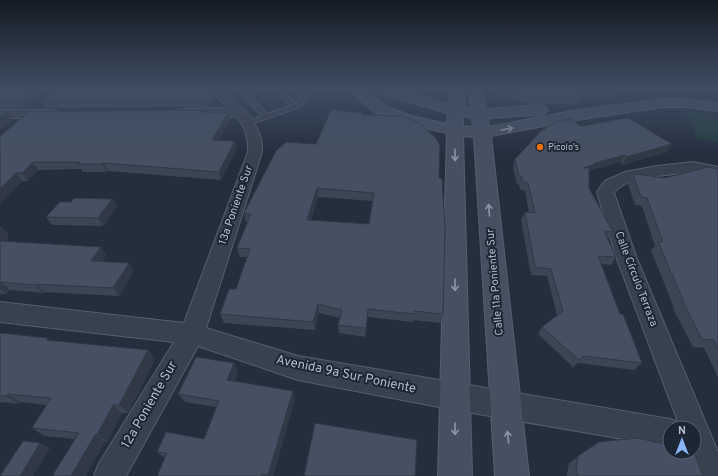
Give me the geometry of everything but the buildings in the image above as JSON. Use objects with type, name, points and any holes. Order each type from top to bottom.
[{"type":"main road","points":[[383,110],[408,120],[455,121],[481,124],[611,110]]},
{"type":"main road","points":[[430,110],[455,121]]},
{"type":"main road","points":[[455,476],[456,110]]},
{"type":"main road","name":"Calle 11a Poniente Sur","points":[[479,110],[512,476]]},
{"type":"main road","points":[[481,124],[539,110]]},
{"type":"street","points":[[16,127],[35,110]]},
{"type":"street","name":"13a Poniente Sur","points":[[192,334],[255,152],[255,134],[245,118],[237,110]]},
{"type":"street","points":[[170,113],[245,118]]},
{"type":"street","points":[[0,114],[62,114]]},
{"type":"street","name":"Calle Círculo Terraza","points":[[714,476],[704,439],[627,259],[605,192],[611,185],[625,177],[657,171],[693,167],[718,172]]},
{"type":"street","name":"Avenida 9a Sur Poniente","points":[[0,312],[192,334],[298,368],[455,398],[662,432]]},
{"type":"street","name":"12a Poniente Sur","points":[[109,476],[192,334]]},
{"type":"lane","points":[[260,110],[266,117]]},
{"type":"lane","points":[[245,118],[266,117],[286,110]]},
{"type":"green space","points":[[685,111],[718,116],[718,142],[697,139]]},
{"type":"place","name":"Picolo's","points":[[540,147]]}]
